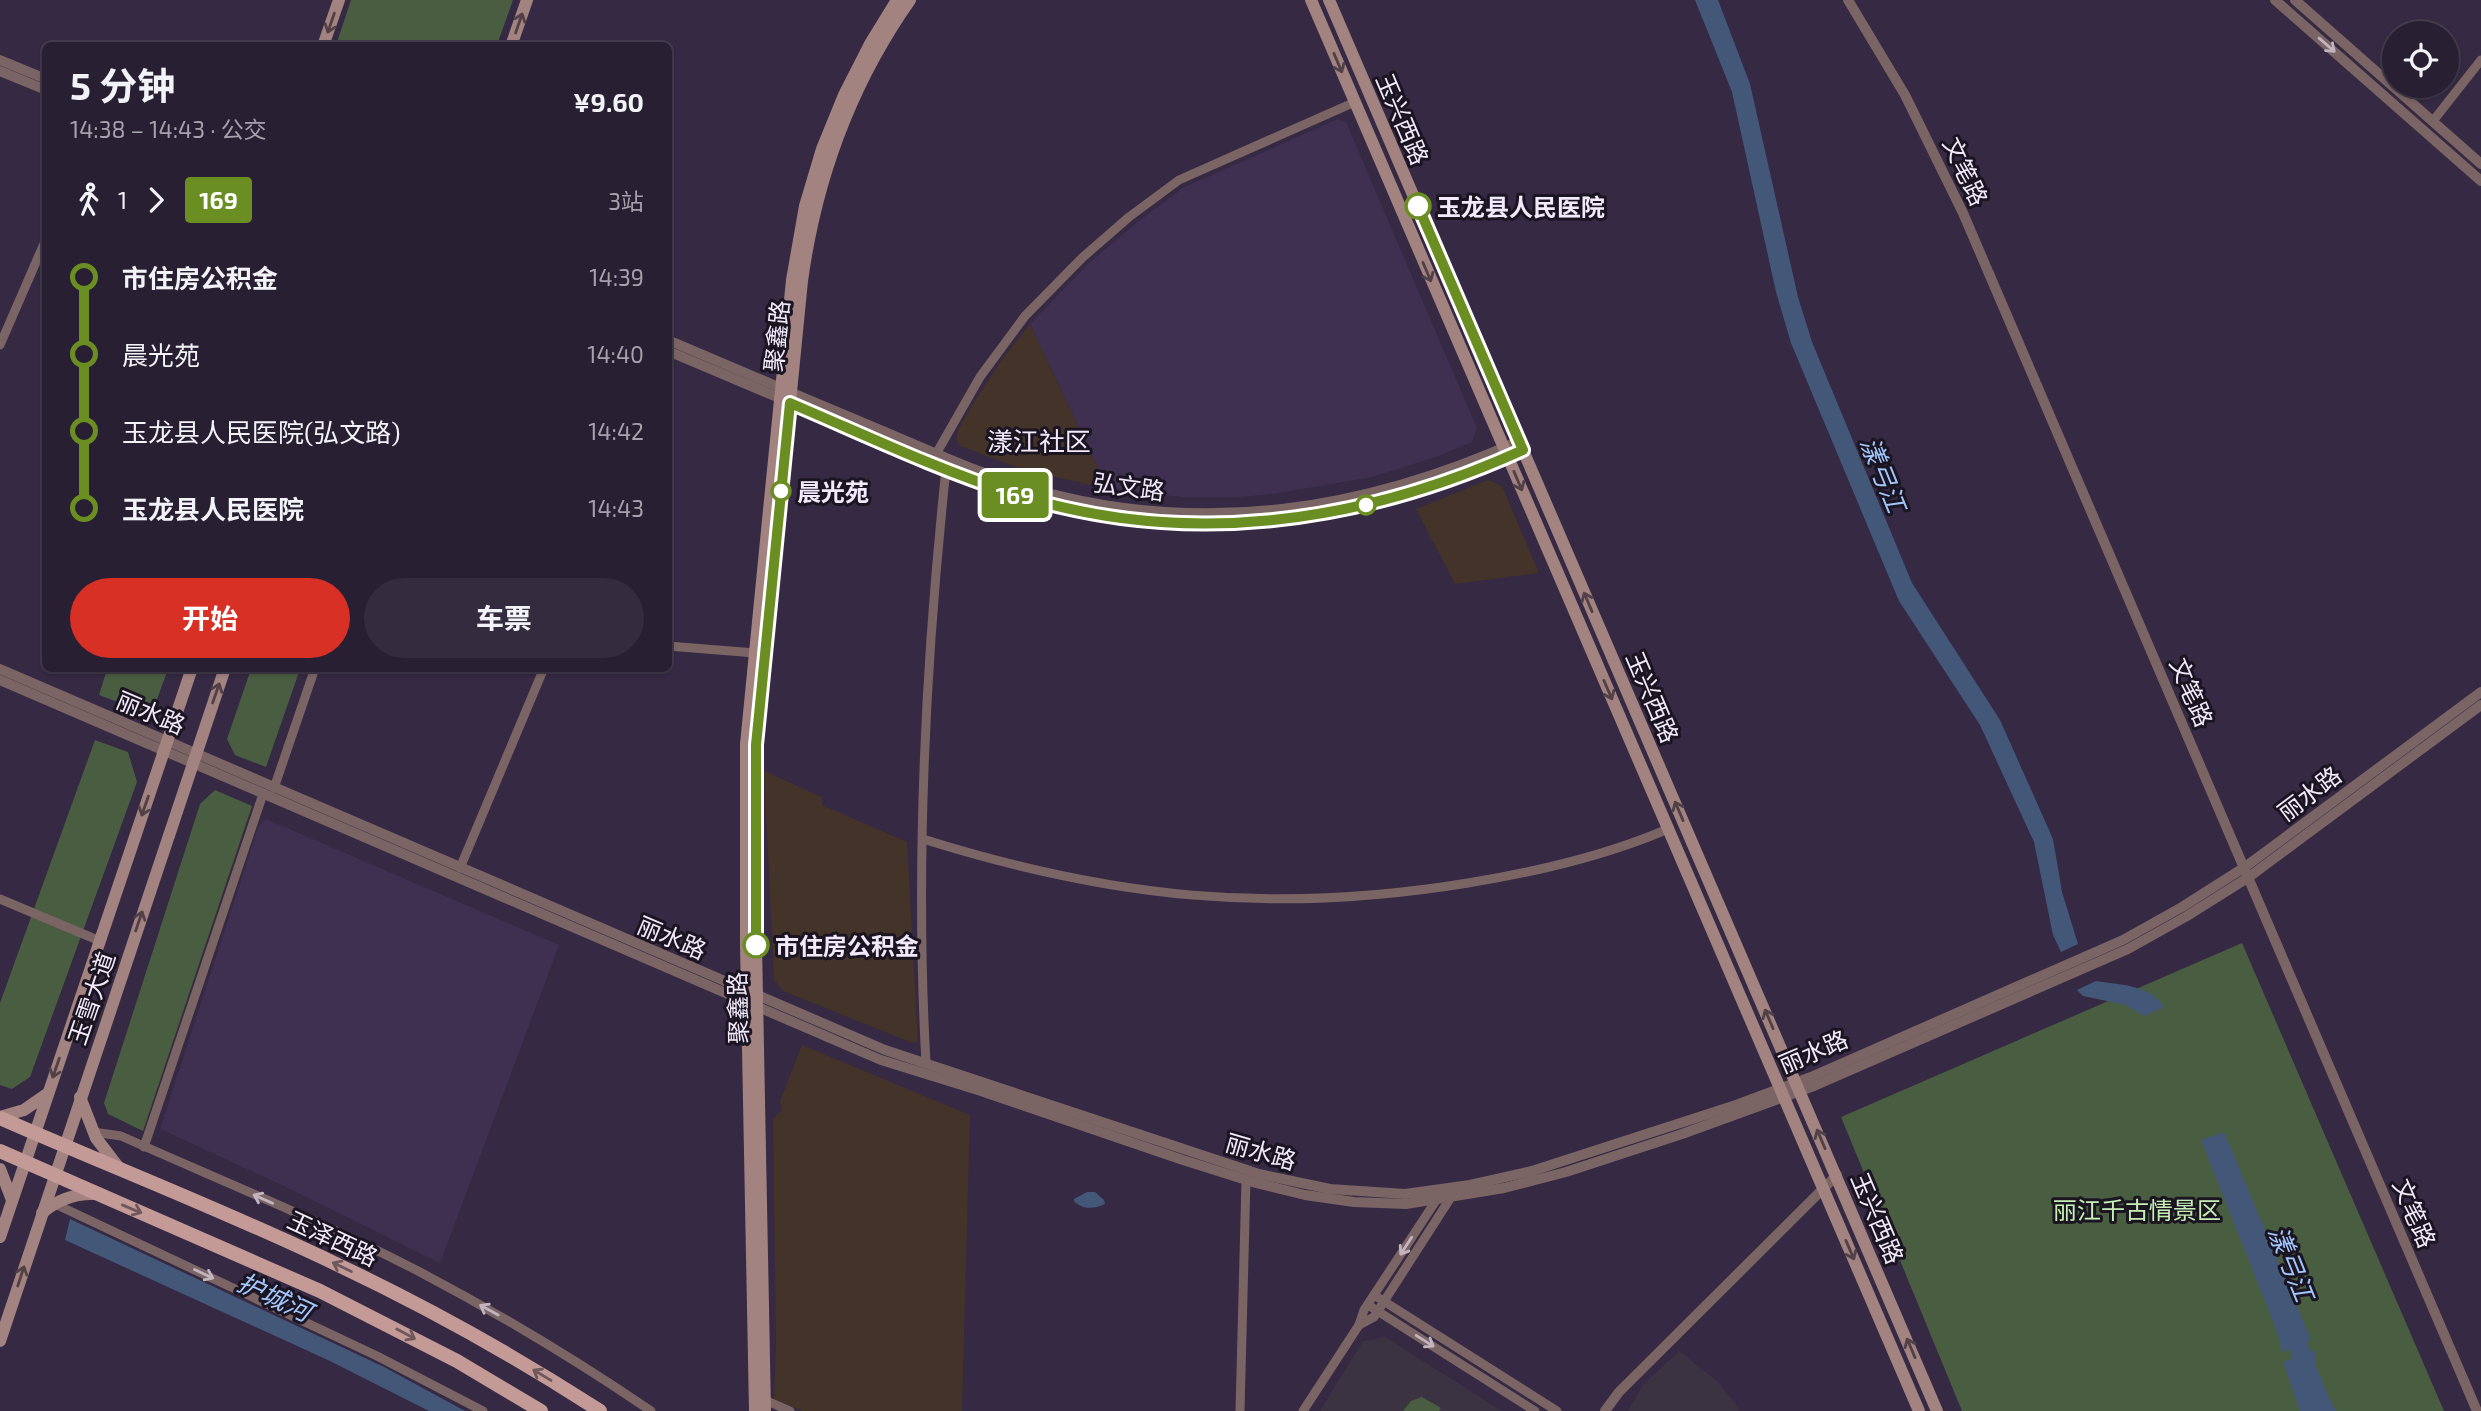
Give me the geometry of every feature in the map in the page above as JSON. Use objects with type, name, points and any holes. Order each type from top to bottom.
[{"type":"main road","points":[[324,42],[339,0]]},
{"type":"main road","points":[[512,42],[527,0]]},
{"type":"main road","name":"聚鑫路","points":[[755,1411],[752,1000],[756,745],[796,255],[813,177],[844,95],[870,44],[897,0]]},
{"type":"main road","name":"聚鑫路","points":[[765,1406],[746,744],[755,653],[786,396],[806,257],[822,180],[853,100],[878,50],[910,0]]},
{"type":"main road","name":"玉兴西路","points":[[1311,0],[1919,1411]]},
{"type":"main road","name":"玉兴西路","points":[[1329,0],[1937,1411]]},
{"type":"main road","name":"玉雪大道","points":[[0,1237],[191,672]]},
{"type":"main road","name":"玉雪大道","points":[[0,1341],[224,672]]},
{"type":"main road","points":[[0,1118],[24,1110],[48,1094]]},
{"type":"main road","points":[[80,1097],[93,1132],[122,1171]]},
{"type":"main road","name":"玉泽西路","points":[[0,1118],[298,1246],[380,1285],[497,1348],[600,1411]]},
{"type":"main road","points":[[0,1151],[366,1313],[541,1411]]},
{"type":"main road","points":[[0,1169],[12,1200]]},
{"type":"main road","points":[[42,1213],[53,1203],[71,1196],[96,1194]]},
{"type":"street","name":"文笔路","points":[[1848,0],[1905,95],[1963,213],[2477,1411]]},
{"type":"street","points":[[2275,0],[2481,181]]},
{"type":"street","points":[[2295,0],[2481,163]]},
{"type":"street","points":[[0,60],[42,77]]},
{"type":"street","points":[[2433,121],[2481,60]]},
{"type":"street","points":[[0,71],[42,88]]},
{"type":"street","points":[[936,454],[973,387],[1017,326],[1060,279],[1129,217],[1179,180],[1355,102]]},
{"type":"street","points":[[0,345],[42,248]]},
{"type":"street","name":"弘文路","points":[[672,342],[946,469],[1013,494],[1093,513],[1152,522],[1242,524],[1311,516],[1378,502],[1444,482],[1521,445]]},
{"type":"street","name":"弘文路","points":[[672,353],[992,476],[1065,498],[1133,509],[1212,514],[1275,511],[1343,500],[1505,452]]},
{"type":"street","points":[[926,1063],[922,971],[923,839],[933,616],[946,469]]},
{"type":"street","points":[[672,646],[755,653]]},
{"type":"street","name":"丽水路","points":[[0,669],[263,794],[752,1000],[885,1050],[1186,1151],[1282,1180],[1331,1189],[1405,1194],[1447,1194],[1504,1188],[1566,1172],[1682,1134],[1798,1087],[2123,940],[2247,872],[2481,705]]},
{"type":"street","points":[[274,788],[314,672]]},
{"type":"street","points":[[460,868],[542,672]]},
{"type":"street","name":"丽水路","points":[[0,680],[165,746]]},
{"type":"street","name":"丽水路","points":[[2247,872],[2481,692]]},
{"type":"street","name":"丽水路","points":[[194,759],[274,788],[460,868],[881,1060],[1246,1180],[1304,1195],[1354,1202],[1406,1204],[1436,1200],[1458,1186],[1563,1162],[1782,1093]]},
{"type":"street","points":[[144,1147],[263,794]]},
{"type":"street","points":[[923,839],[991,859],[1099,884],[1192,897],[1270,901],[1400,893],[1486,880],[1611,850],[1668,829]]},
{"type":"street","points":[[0,898],[100,941]]},
{"type":"street","points":[[93,1132],[121,1136],[332,1230],[418,1272],[553,1348],[651,1411]]},
{"type":"street","points":[[1605,1411],[1619,1392],[1837,1175]]},
{"type":"street","points":[[1240,1411],[1246,1180]]},
{"type":"street","points":[[1359,1325],[1374,1317],[1447,1194]]},
{"type":"street","points":[[1303,1411],[1436,1200]]},
{"type":"street","points":[[53,1203],[397,1365],[483,1411]]},
{"type":"street","points":[[1374,1295],[1557,1411]]},
{"type":"street","points":[[1368,1305],[1535,1411]]},
{"type":"street","points":[[765,1406],[790,1411]]},
{"type":"shaded area","name":"玉龙县人民医院","points":[[1338,119],[1346,122],[1477,428],[1472,442],[1436,457],[1372,477],[1273,494],[1183,497],[1108,489],[1030,324],[1088,264],[1183,188]]},
{"type":"shaded area","points":[[1030,324],[1108,489],[1021,469],[960,446],[956,440],[958,430],[974,402]]},
{"type":"shaded area","points":[[1488,480],[1502,486],[1539,573],[1455,584],[1416,509]]},
{"type":"shaded area","points":[[764,771],[822,797],[822,805],[907,842],[918,1042],[910,1042],[783,991],[774,980]]},
{"type":"shaded area","points":[[266,819],[559,945],[440,1263],[282,1185],[160,1129],[259,825]]},
{"type":"shaded area","points":[[802,1045],[970,1115],[962,1411],[802,1411],[774,1399],[776,1345],[773,1119],[782,1110],[780,1101]]},
{"type":"shaded area","points":[[1385,1337],[1502,1411],[1320,1411],[1363,1341]]},
{"type":"shaded area","points":[[1679,1351],[1718,1382],[1739,1411],[1628,1411],[1643,1385]]},
{"type":"green space","points":[[351,0],[513,0],[498,42],[337,42]]},
{"type":"green space","points":[[106,672],[167,672],[155,705],[144,712],[99,695]]},
{"type":"green space","points":[[250,672],[299,672],[266,767],[235,755],[227,739]]},
{"type":"green space","points":[[95,740],[128,752],[137,782],[30,1077],[12,1089],[0,1085],[0,1003]]},
{"type":"green space","points":[[215,790],[252,806],[143,1131],[108,1114],[104,1103],[200,804]]},
{"type":"green space","name":"丽江千古情景区","points":[[2242,943],[2444,1411],[1962,1411],[1841,1117]]},
{"type":"green space","points":[[1422,1397],[1441,1408],[1439,1411],[1403,1411],[1411,1401]]},
{"type":"water","points":[[1695,0],[1718,0],[1750,84],[1798,297],[1812,342],[1912,583],[2000,720],[2053,839],[2062,892],[2078,944],[2061,952],[2053,935],[2034,842],[1980,725],[1899,601],[1791,343],[1776,292],[1732,92]]},
{"type":"water","points":[[2096,981],[2142,990],[2158,999],[2164,1007],[2144,1016],[2126,1005],[2083,996],[2077,990]]},
{"type":"water","points":[[2224,1132],[2311,1340],[2282,1352],[2278,1334],[2201,1140]]},
{"type":"water","points":[[1087,1192],[1095,1192],[1105,1204],[1089,1208],[1074,1201]]},
{"type":"water","points":[[70,1219],[384,1367],[465,1411],[429,1411],[330,1361],[65,1240]]},
{"type":"water","points":[[2315,1350],[2316,1373],[2336,1411],[2300,1411],[2283,1362]]},
{"type":"waterway","name":"漾弓江","points":[[2288,1321],[2324,1411]]},
{"type":"bus line","name":"169","points":[[756,945],[756,745],[790,403],[988,486],[1063,508],[1122,518],[1182,524],[1242,524],[1345,510],[1412,493],[1523,450],[1418,206]]},
{"type":"place","name":"玉龙县人民医院","points":[[1418,206]]},
{"type":"place","name":"晨光苑","points":[[781,491]]},
{"type":"place","name":"市住房公积金","points":[[756,945]]},
{"type":"district","name":"漾江社区","points":[[1039,440]]},
{"type":"water label","name":"护城河","points":[[275,1296]]}]
